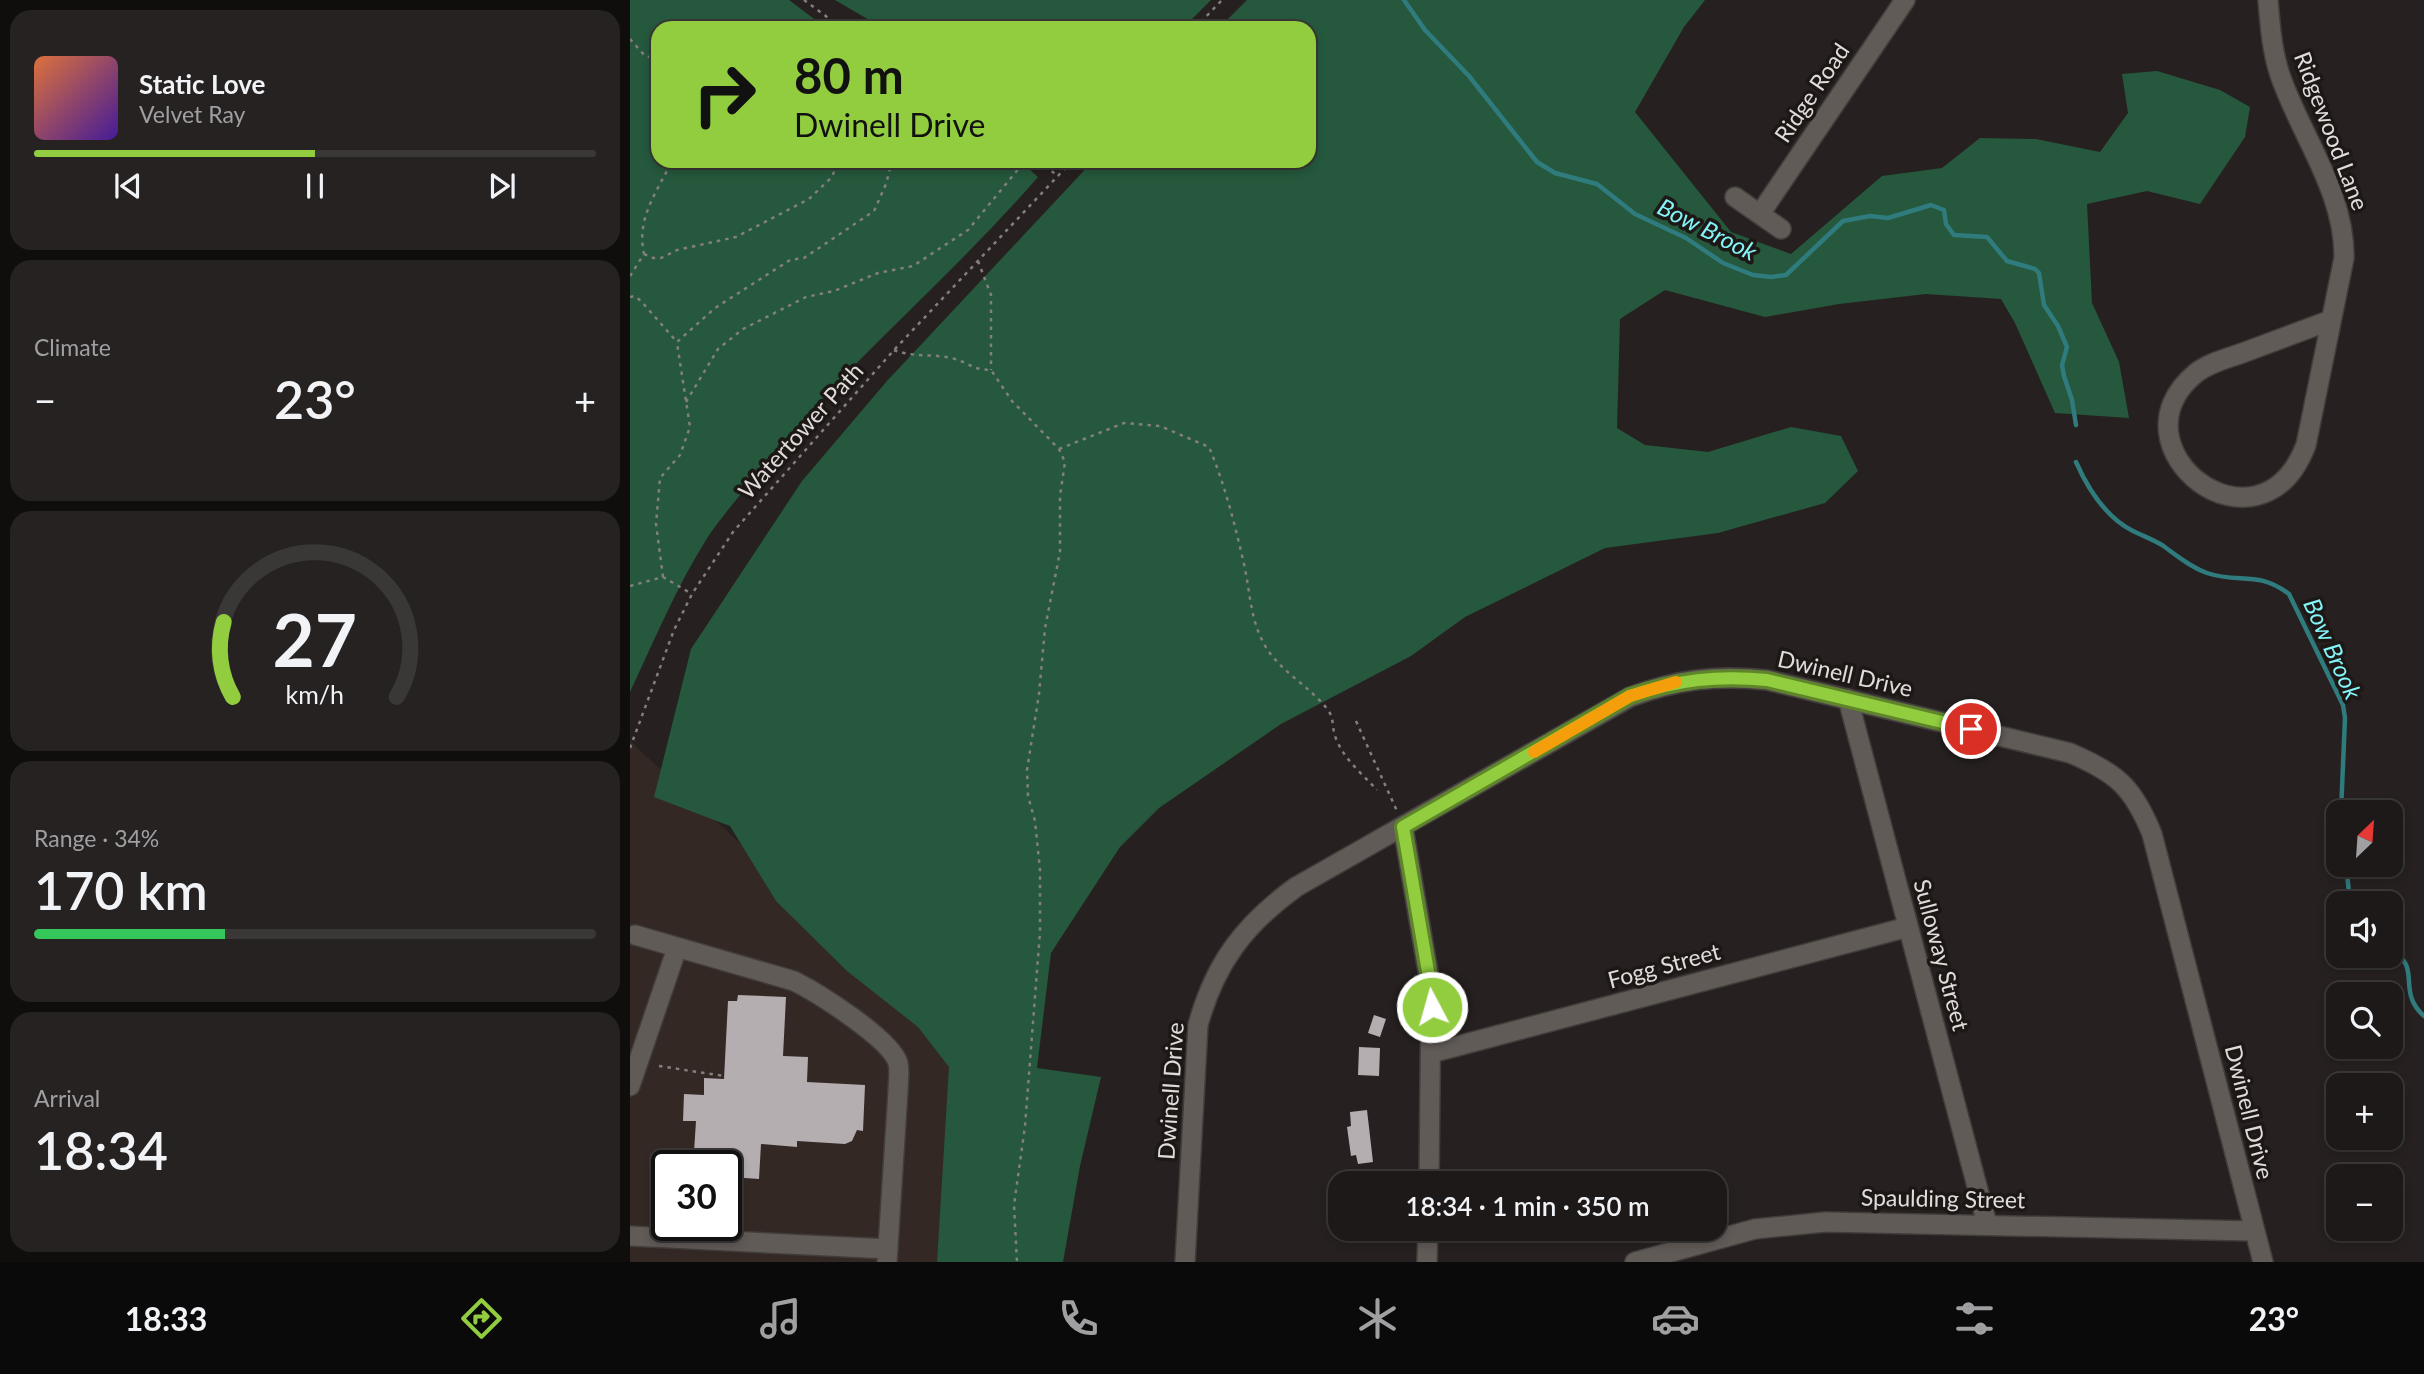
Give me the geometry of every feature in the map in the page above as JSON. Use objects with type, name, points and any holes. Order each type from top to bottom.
[{"type":"street","name":"Ridge Road","points":[[1760,214],[1905,0]]},
{"type":"street","name":"Ridgewood Lane","points":[[2268,0],[2280,76],[2342,221],[2344,258],[2306,445],[2291,474],[2278,485],[2247,497],[2231,497],[2200,485],[2178,461],[2169,429],[2177,396],[2186,382],[2214,363],[2331,320]]},
{"type":"street","points":[[1735,197],[1781,229]]},
{"type":"street","name":"Dwinell Drive","points":[[1185,1262],[1198,1026],[1207,991],[1243,932],[1268,907],[1296,887],[1630,696],[1697,678],[1732,677],[1767,680],[2070,753],[2102,766],[2138,801],[2152,834],[2263,1262]]},
{"type":"street","name":"Sulloway Street","points":[[1848,699],[1987,1224]]},
{"type":"street","points":[[1403,827],[1431,989],[1429,1171]]},
{"type":"street","name":"Fogg Street","points":[[1431,1053],[1908,927]]},
{"type":"street","points":[[630,1236],[887,1255],[898,1091],[898,1063],[891,1052],[851,1017],[815,992],[794,981],[635,935]]},
{"type":"street","points":[[630,1087],[677,948]]},
{"type":"street","name":"Spaulding Street","points":[[1635,1262],[1755,1229],[1790,1224],[1987,1224],[2254,1231]]},
{"type":"street","points":[[1427,1262],[1428,1241]]},
{"type":"path","points":[[804,0],[832,21]]},
{"type":"path","points":[[1202,21],[1222,0]]},
{"type":"path","points":[[630,39],[645,56],[651,57]]},
{"type":"path","points":[[630,276],[644,254],[640,235],[644,216],[668,168]]},
{"type":"path","points":[[644,254],[661,258],[677,250],[736,237],[809,199],[832,177],[835,168]]},
{"type":"path","points":[[677,342],[715,309],[790,260],[804,258],[874,211],[890,168]]},
{"type":"path","points":[[686,402],[718,349],[743,328],[806,297],[834,291],[878,273],[913,266],[968,230],[1020,168]]},
{"type":"path","points":[[1047,168],[1058,176]]},
{"type":"path","name":"Watertower Path","points":[[630,748],[674,630],[692,594],[733,532],[894,350],[1065,168]]},
{"type":"path","points":[[978,261],[991,295],[991,370],[1000,386],[1059,449],[1065,462],[1060,496],[1060,552],[1045,628],[1039,694],[1027,770],[1028,796],[1035,821],[1040,870],[1040,932],[1025,1126],[1014,1205],[1017,1262]]},
{"type":"path","points":[[630,297],[635,296],[648,308],[677,342],[690,427],[680,455],[660,478],[656,524],[663,577]]},
{"type":"path","points":[[894,350],[905,355],[955,359],[972,369],[991,370]]},
{"type":"path","points":[[1059,449],[1124,423],[1160,426],[1209,447],[1221,477],[1245,568],[1250,606],[1263,643],[1280,666],[1308,687],[1331,713],[1335,737],[1354,767],[1377,790]]},
{"type":"path","points":[[630,586],[663,577],[692,594]]},
{"type":"path","points":[[1356,721],[1403,827]]},
{"type":"path","points":[[659,1066],[724,1076]]},
{"type":"shaded area","points":[[630,741],[872,966],[1039,887],[1010,1262],[630,1262]]},
{"type":"green space","points":[[630,0],[789,0],[817,21],[651,21],[651,168],[1028,168],[1038,177],[966,255],[817,405],[726,512],[685,577],[630,692]]},
{"type":"green space","points":[[835,0],[1211,0],[1190,21],[871,21]]},
{"type":"green space","points":[[1247,0],[1705,0],[1684,27],[1635,112],[1731,232],[1791,254],[1882,176],[1942,168],[1980,138],[2036,139],[2100,152],[2128,113],[2122,74],[2157,71],[2220,90],[2250,107],[2245,137],[2200,204],[2147,191],[2087,204],[2092,303],[2119,362],[2129,418],[2055,413],[2015,323],[2001,299],[1926,294],[1839,304],[1765,317],[1665,290],[1620,319],[1617,428],[1645,445],[1708,452],[1791,427],[1841,436],[1858,471],[1825,503],[1718,533],[1605,548],[1465,617],[1411,656],[1281,724],[1159,808],[1120,847],[1051,953],[1037,1068],[1101,1077],[1080,1166],[1063,1262],[937,1262],[949,1067],[918,1027],[847,971],[776,901],[730,826],[654,797],[691,649],[802,481],[887,381],[1086,168],[1316,168],[1316,21],[1226,21]]},
{"type":"building","points":[[738,995],[786,997],[783,1056],[808,1057],[807,1082],[865,1085],[863,1131],[857,1130],[852,1141],[845,1144],[797,1141],[797,1147],[761,1144],[759,1179],[742,1178],[742,1150],[694,1150],[696,1121],[683,1121],[684,1094],[704,1095],[704,1078],[724,1079],[728,1001],[737,1001]]},
{"type":"building","points":[[1374,1015],[1386,1019],[1380,1037],[1368,1033]]},
{"type":"building","points":[[1359,1047],[1380,1048],[1379,1076],[1358,1075]]},
{"type":"building","points":[[1367,1110],[1373,1162],[1358,1164],[1356,1155],[1351,1156],[1347,1127],[1351,1126],[1350,1112]]},
{"type":"waterway","name":"Bow Brook","points":[[1404,0],[1425,30],[1469,76],[1537,162],[1555,173],[1597,184],[1635,214],[1686,238],[1723,263],[1753,275],[1786,275],[1843,221],[1870,216],[1888,218],[1931,205],[1944,210],[1946,224],[1954,235],[1987,237],[2007,261],[2035,269],[2039,273],[2044,305],[2058,326],[2067,347],[2062,365],[2076,425]]},
{"type":"waterway","name":"Bow Brook","points":[[2076,462],[2098,501],[2123,525],[2207,573],[2267,582],[2289,594],[2343,705],[2345,718],[2342,800]]},
{"type":"waterway","name":"Bow Brook","points":[[2347,877],[2349,891]]},
{"type":"waterway","name":"Bow Brook","points":[[2403,960],[2408,971],[2411,997],[2424,1016]]},
{"type":"slow traffic","points":[[1534,752],[1630,696],[1676,682]]},
{"type":"route","points":[[1432,1007],[1403,827],[1630,696],[1697,678],[1749,678],[1971,729]]}]
